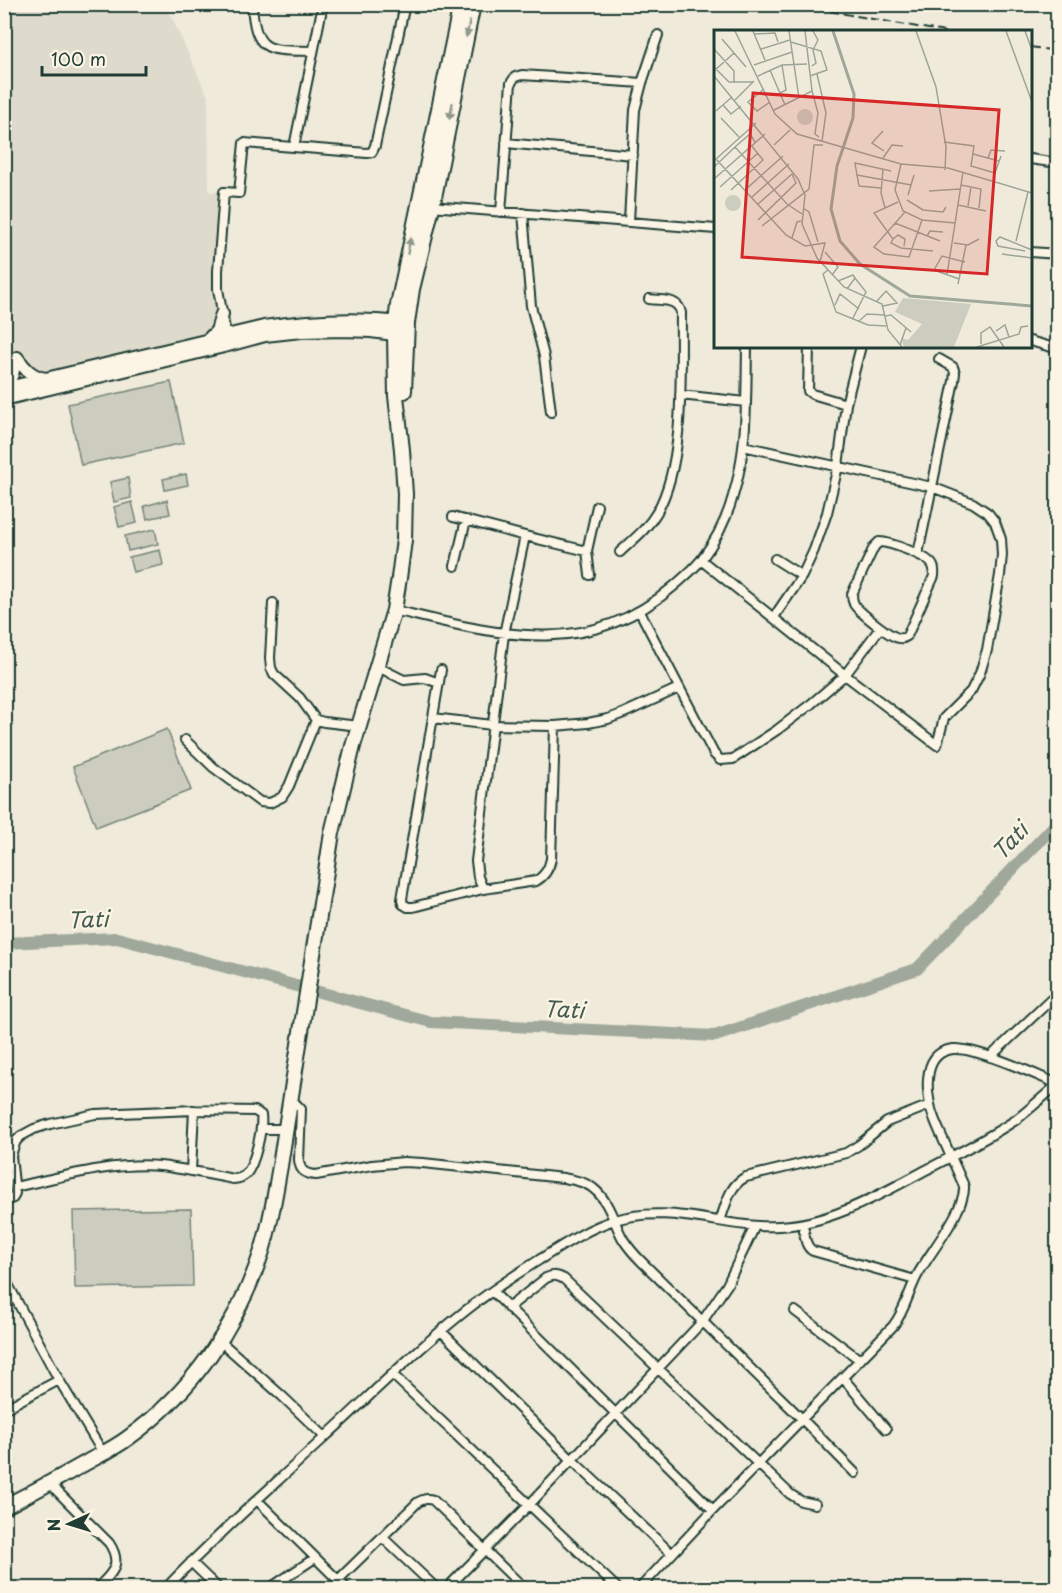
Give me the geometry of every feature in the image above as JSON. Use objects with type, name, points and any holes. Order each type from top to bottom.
[{"type":"highway","points":[[457,52],[461,4]]},
{"type":"highway","points":[[4,1507],[50,1484],[126,1440],[149,1422],[199,1371],[220,1341],[245,1293],[262,1249],[274,1199],[286,1129],[332,833],[359,726],[394,610],[404,540],[405,494],[396,396],[401,329],[398,305],[425,206],[457,52],[473,4]]},
{"type":"main road","points":[[222,314],[232,327],[246,331]]},
{"type":"main road","points":[[207,340],[217,331],[222,321],[222,314]]},
{"type":"main road","points":[[4,389],[207,340],[227,341],[246,331],[264,327],[344,320],[401,329]]},
{"type":"main road","points":[[4,399],[227,341],[301,331],[401,329]]},
{"type":"main road","points":[[4,384],[13,373],[15,359],[37,378],[47,379]]},
{"type":"street","points":[[252,4],[258,35],[266,46],[280,50],[313,51]]},
{"type":"street","points":[[294,147],[322,4]]},
{"type":"street","points":[[227,341],[218,290],[224,192],[239,193],[244,143],[372,152],[405,4]]},
{"type":"street","points":[[629,222],[635,110],[658,35]]},
{"type":"street","points":[[501,212],[511,83],[515,77],[522,75],[642,83]]},
{"type":"street","points":[[506,142],[633,155]]},
{"type":"street","points":[[1032,159],[1058,163]]},
{"type":"street","points":[[425,206],[714,229]]},
{"type":"street","points":[[523,213],[531,306],[544,356],[550,412]]},
{"type":"street","points":[[1032,252],[1058,254]]},
{"type":"street","points":[[620,552],[650,523],[658,511],[672,474],[677,447],[680,395],[680,306],[676,303],[649,299]]},
{"type":"street","points":[[1032,342],[1058,350]]},
{"type":"street","points":[[394,610],[504,634],[546,636],[582,633],[598,629],[640,612],[667,592],[701,560],[715,538],[733,495],[743,446],[747,348]]},
{"type":"street","points":[[809,348],[808,391],[846,404]]},
{"type":"street","points":[[774,617],[802,576],[814,550],[826,513],[838,466],[846,404],[860,348]]},
{"type":"street","points":[[918,554],[955,373],[953,367],[939,359]]},
{"type":"street","points":[[680,395],[746,402]]},
{"type":"street","points":[[701,560],[937,745],[944,718],[967,696],[975,684],[987,650],[1002,555],[999,529],[988,513],[973,503],[932,487],[743,446]]},
{"type":"street","points":[[590,575],[587,551],[597,506]]},
{"type":"street","points":[[453,517],[587,551]]},
{"type":"street","points":[[455,566],[466,520]]},
{"type":"street","points":[[483,889],[478,877],[476,861],[492,725],[504,634],[525,536]]},
{"type":"street","points":[[879,542],[918,554],[932,563],[935,569],[934,576],[907,636],[903,639],[897,638],[880,628],[856,607],[852,594],[874,546],[879,542]]},
{"type":"street","points":[[775,559],[802,576]]},
{"type":"street","points":[[273,603],[271,668],[274,674],[300,698],[316,720],[359,726]]},
{"type":"street","points":[[640,612],[714,754],[720,760],[727,761],[777,730],[811,705],[845,675],[880,628]]},
{"type":"street","points":[[378,667],[404,680],[425,678],[439,683]]},
{"type":"street","points":[[441,670],[402,899],[403,904],[408,907],[542,878],[551,859],[555,726]]},
{"type":"street","points":[[433,718],[492,725],[555,726],[588,723],[624,713],[679,688]]},
{"type":"street","points":[[185,740],[213,767],[260,802],[270,803],[282,797],[289,786],[316,720]]},
{"type":"street","points":[[990,1057],[1058,993]]},
{"type":"street","points":[[166,1588],[257,1500],[441,1331],[492,1292],[565,1243],[614,1220],[642,1215],[672,1214],[755,1226],[803,1224],[849,1208],[951,1157],[1017,1119],[1058,1084],[990,1057],[963,1050],[953,1049],[938,1054],[932,1060],[929,1066],[930,1105],[934,1117],[951,1157],[964,1186],[963,1198],[915,1280],[899,1319],[640,1588]]},
{"type":"street","points":[[291,1099],[299,1105],[302,1114],[299,1160],[303,1172],[309,1174],[316,1175],[372,1165],[405,1162],[564,1178],[594,1189],[601,1196],[623,1238],[640,1261],[855,1473]]},
{"type":"street","points":[[720,1221],[732,1188],[739,1180],[846,1153],[887,1122],[930,1105]]},
{"type":"street","points":[[191,1171],[194,1110]]},
{"type":"street","points":[[4,1202],[13,1198],[15,1193],[8,1156],[16,1141],[21,1136],[50,1124],[95,1114],[194,1110],[255,1111],[261,1115],[261,1129],[253,1160],[244,1177],[233,1179],[159,1166],[101,1169],[15,1186]]},
{"type":"street","points":[[261,1129],[286,1129]]},
{"type":"street","points":[[803,1224],[809,1249],[915,1280]]},
{"type":"street","points":[[447,1588],[702,1322],[727,1285],[755,1226]]},
{"type":"street","points":[[508,1308],[546,1278],[552,1275],[564,1279],[790,1494],[815,1504]]},
{"type":"street","points":[[4,1277],[59,1380],[103,1453]]},
{"type":"street","points":[[492,1292],[714,1510]]},
{"type":"street","points":[[4,1297],[13,1295]]},
{"type":"street","points":[[795,1311],[860,1360]]},
{"type":"street","points":[[441,1331],[571,1459],[672,1554]]},
{"type":"street","points":[[220,1341],[325,1437]]},
{"type":"street","points":[[393,1375],[617,1588]]},
{"type":"street","points":[[843,1378],[886,1428]]},
{"type":"street","points":[[4,1409],[59,1380]]},
{"type":"street","points":[[50,1484],[109,1543],[114,1551],[116,1559],[111,1575],[97,1588]]},
{"type":"street","points":[[338,1580],[418,1502],[429,1499],[433,1500],[524,1588]]},
{"type":"street","points":[[257,1500],[346,1588]]},
{"type":"street","points":[[382,1537],[436,1588]]},
{"type":"street","points":[[270,1588],[315,1558]]},
{"type":"street","points":[[191,1562],[218,1588]]},
{"type":"shaded area","points":[[4,5],[166,5],[208,97],[209,192],[224,192],[218,271],[226,336],[5,389]]},
{"type":"shaded area","points":[[171,382],[184,443],[81,465],[68,404]]},
{"type":"shaded area","points":[[186,474],[188,485],[165,490],[163,479]]},
{"type":"shaded area","points":[[128,478],[131,498],[114,502],[110,482]]},
{"type":"shaded area","points":[[167,500],[170,514],[147,519],[144,506]]},
{"type":"shaded area","points":[[132,502],[137,523],[119,527],[114,507]]},
{"type":"shaded area","points":[[155,529],[158,544],[128,551],[125,536]]},
{"type":"shaded area","points":[[160,550],[163,565],[133,572],[129,557]]},
{"type":"shaded area","points":[[167,729],[191,790],[96,827],[73,767]]},
{"type":"shaded area","points":[[191,1209],[193,1286],[75,1288],[73,1211]]},
{"type":"waterway","name":"Tati","points":[[4,943],[117,938],[431,1022],[715,1036],[917,969],[1058,820]]},
{"type":"railway","points":[[790,4],[934,30]]},
{"type":"railway","points":[[1032,47],[1058,51]]}]
